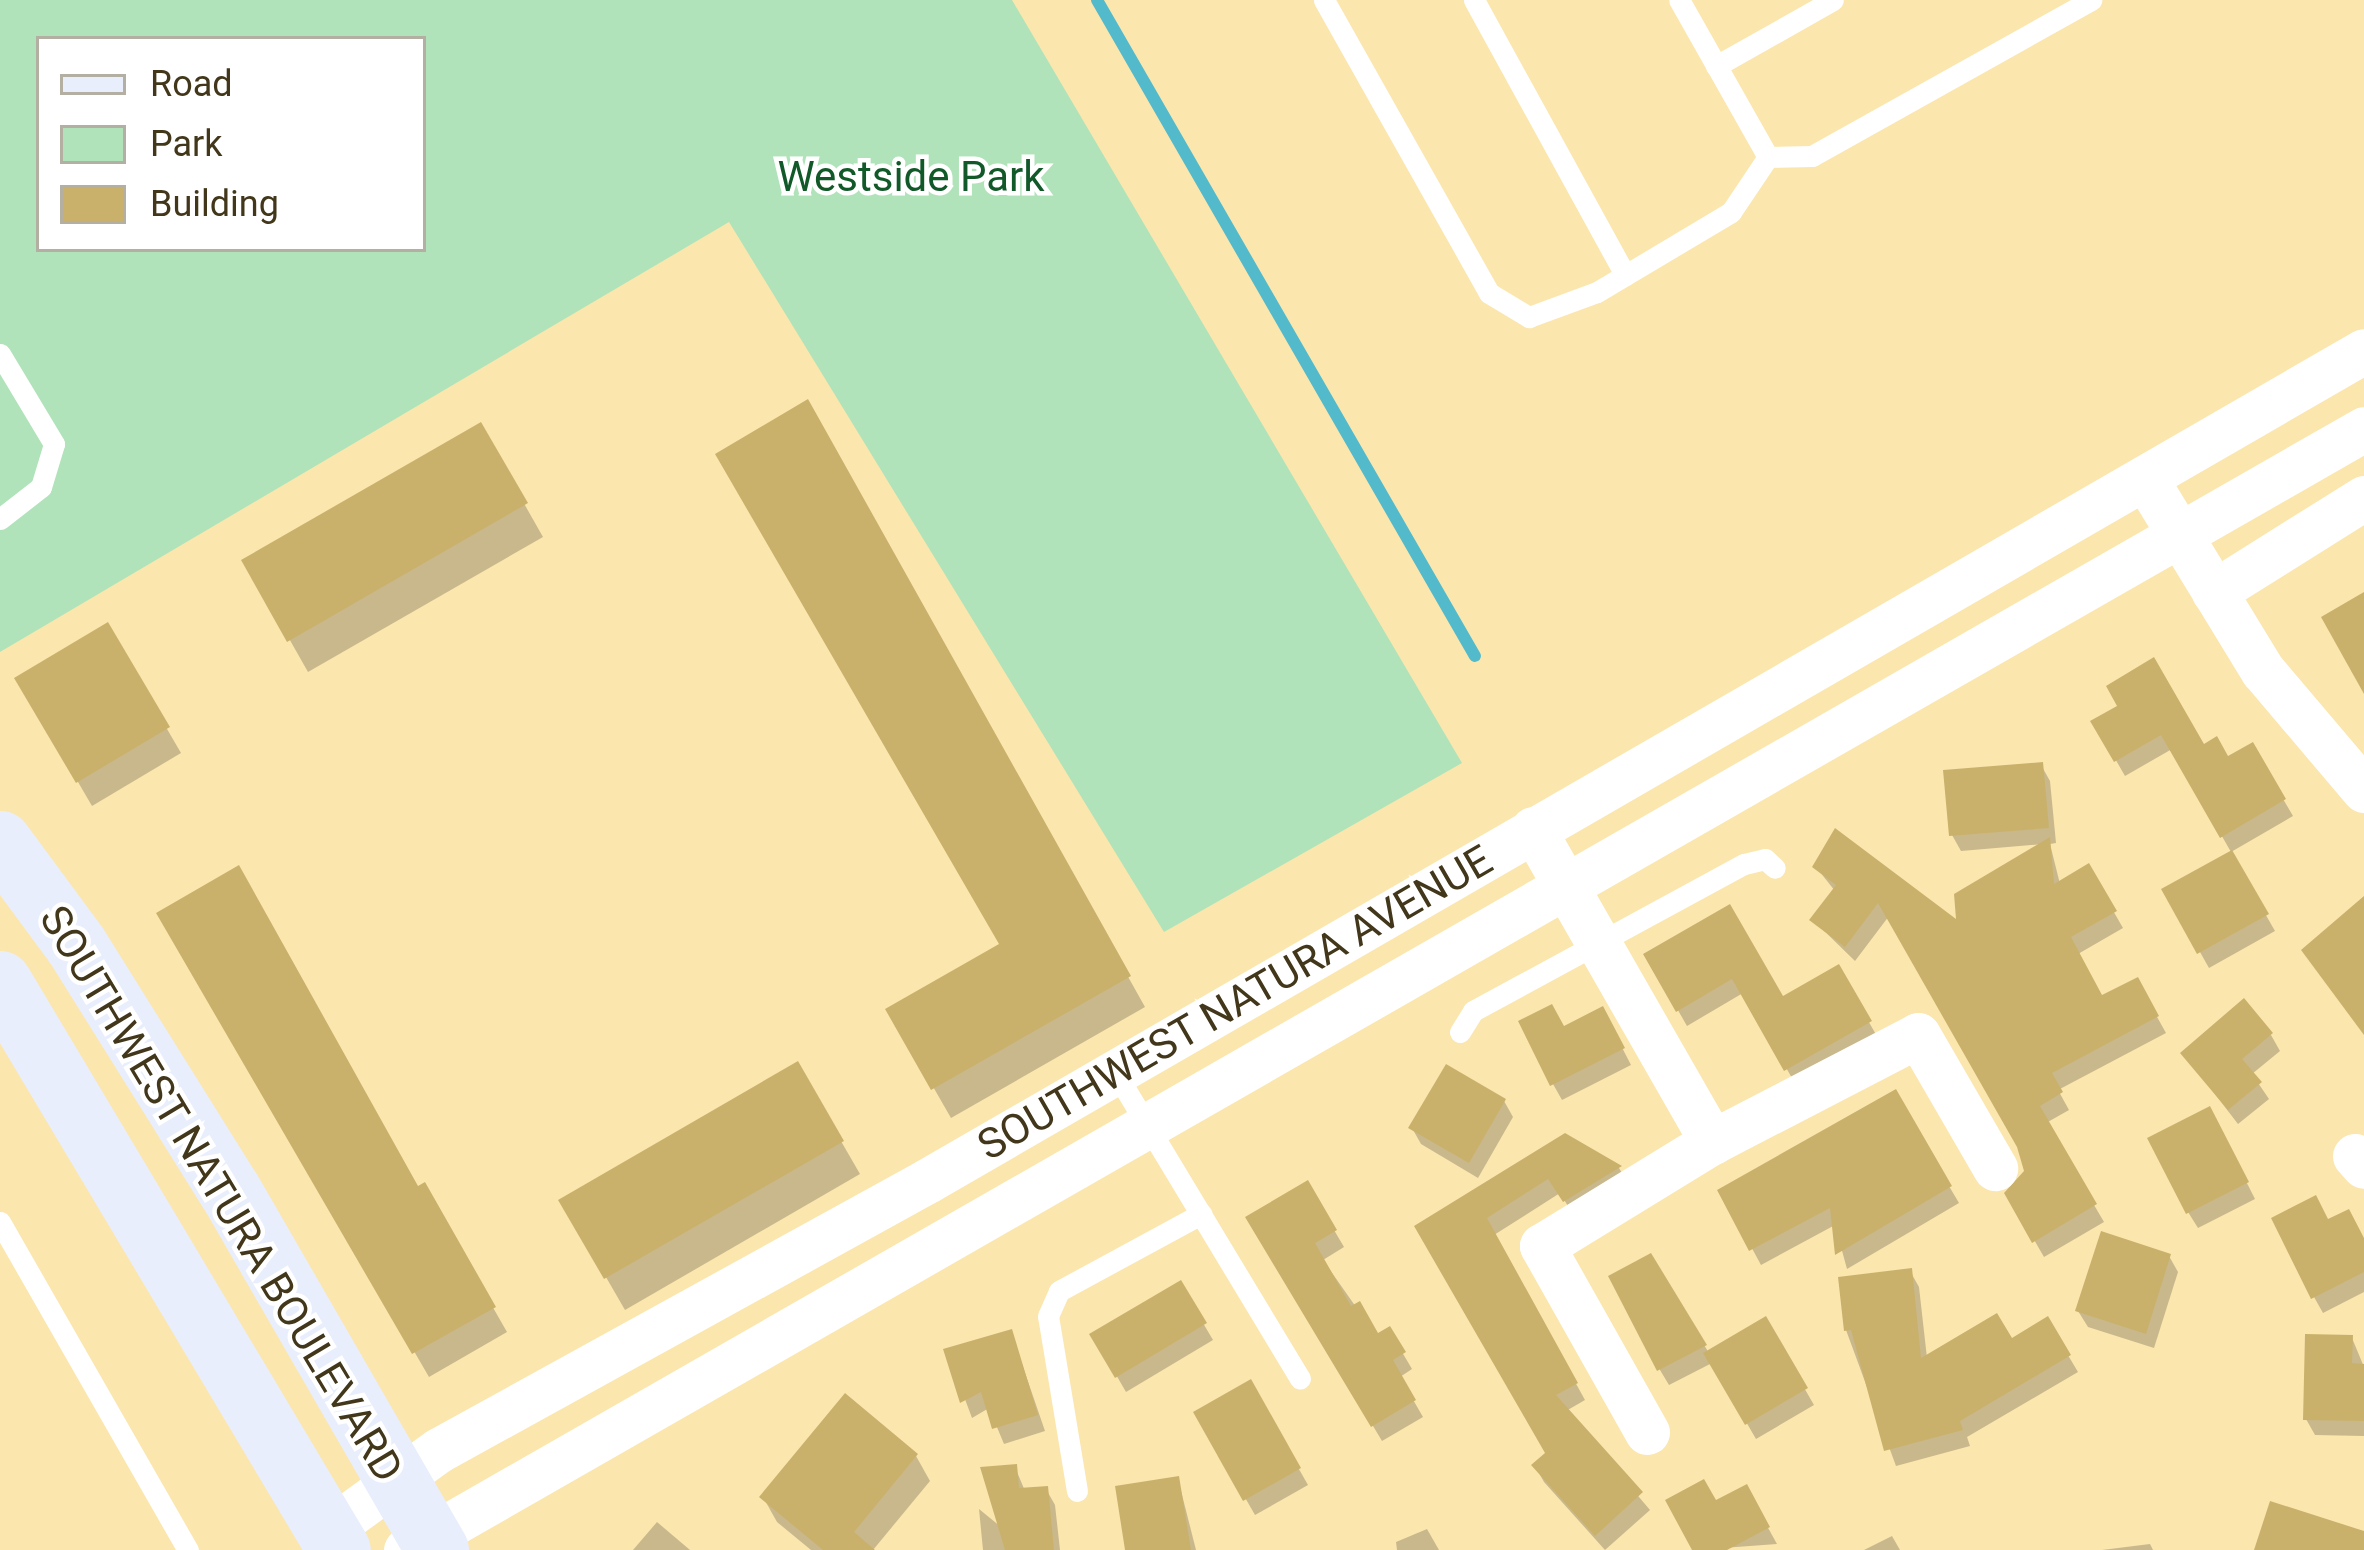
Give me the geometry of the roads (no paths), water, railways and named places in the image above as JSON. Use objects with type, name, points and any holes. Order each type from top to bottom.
[{"type":"street","name":"SOUTHWEST NATURA AVENUE","points":[[326,1540],[395,1480],[1115,1072],[2364,351]]},
{"type":"street","name":"SOUTHWEST NATURA AVENUE","points":[[424,1546],[650,1411],[2364,429]]},
{"type":"street","points":[[2145,478],[2263,671],[2364,790]]},
{"type":"street","points":[[2214,592],[2364,498]]},
{"type":"street","points":[[1533,829],[1712,1142]]},
{"type":"street","name":"SOUTHWEST NATURA BOULEVARD","points":[[0,842],[76,945],[230,1191],[395,1480],[424,1546]]},
{"type":"street","name":"SOUTHWEST NATURA BOULEVARD","points":[[0,982],[326,1540]]},
{"type":"street","points":[[1647,1432],[1542,1246],[1712,1142],[1918,1036],[1995,1168]]},
{"type":"street","points":[[619,1351],[650,1411]]},
{"type":"lane","points":[[1324,0],[1489,293],[1529,317],[1625,275],[1731,212],[1768,157]]},
{"type":"lane","points":[[1474,0],[1625,275]]},
{"type":"lane","points":[[1679,0],[1768,157]]},
{"type":"lane","points":[[1716,66],[1833,0]]},
{"type":"lane","points":[[1768,157],[1812,156],[2091,0]]},
{"type":"lane","points":[[0,354],[54,443],[41,487],[0,520]]},
{"type":"lane","points":[[1460,1032],[1473,1011],[1744,864],[1765,859],[1775,868]]},
{"type":"lane","points":[[1115,1072],[1300,1379]]},
{"type":"lane","points":[[1077,1491],[1048,1316],[1059,1291],[1201,1214]]},
{"type":"lane","points":[[0,1222],[188,1550]]},
{"type":"waterway","points":[[1097,0],[1475,656]]},
{"type":"park label","name":"Westside Park","points":[[911,177]]}]
